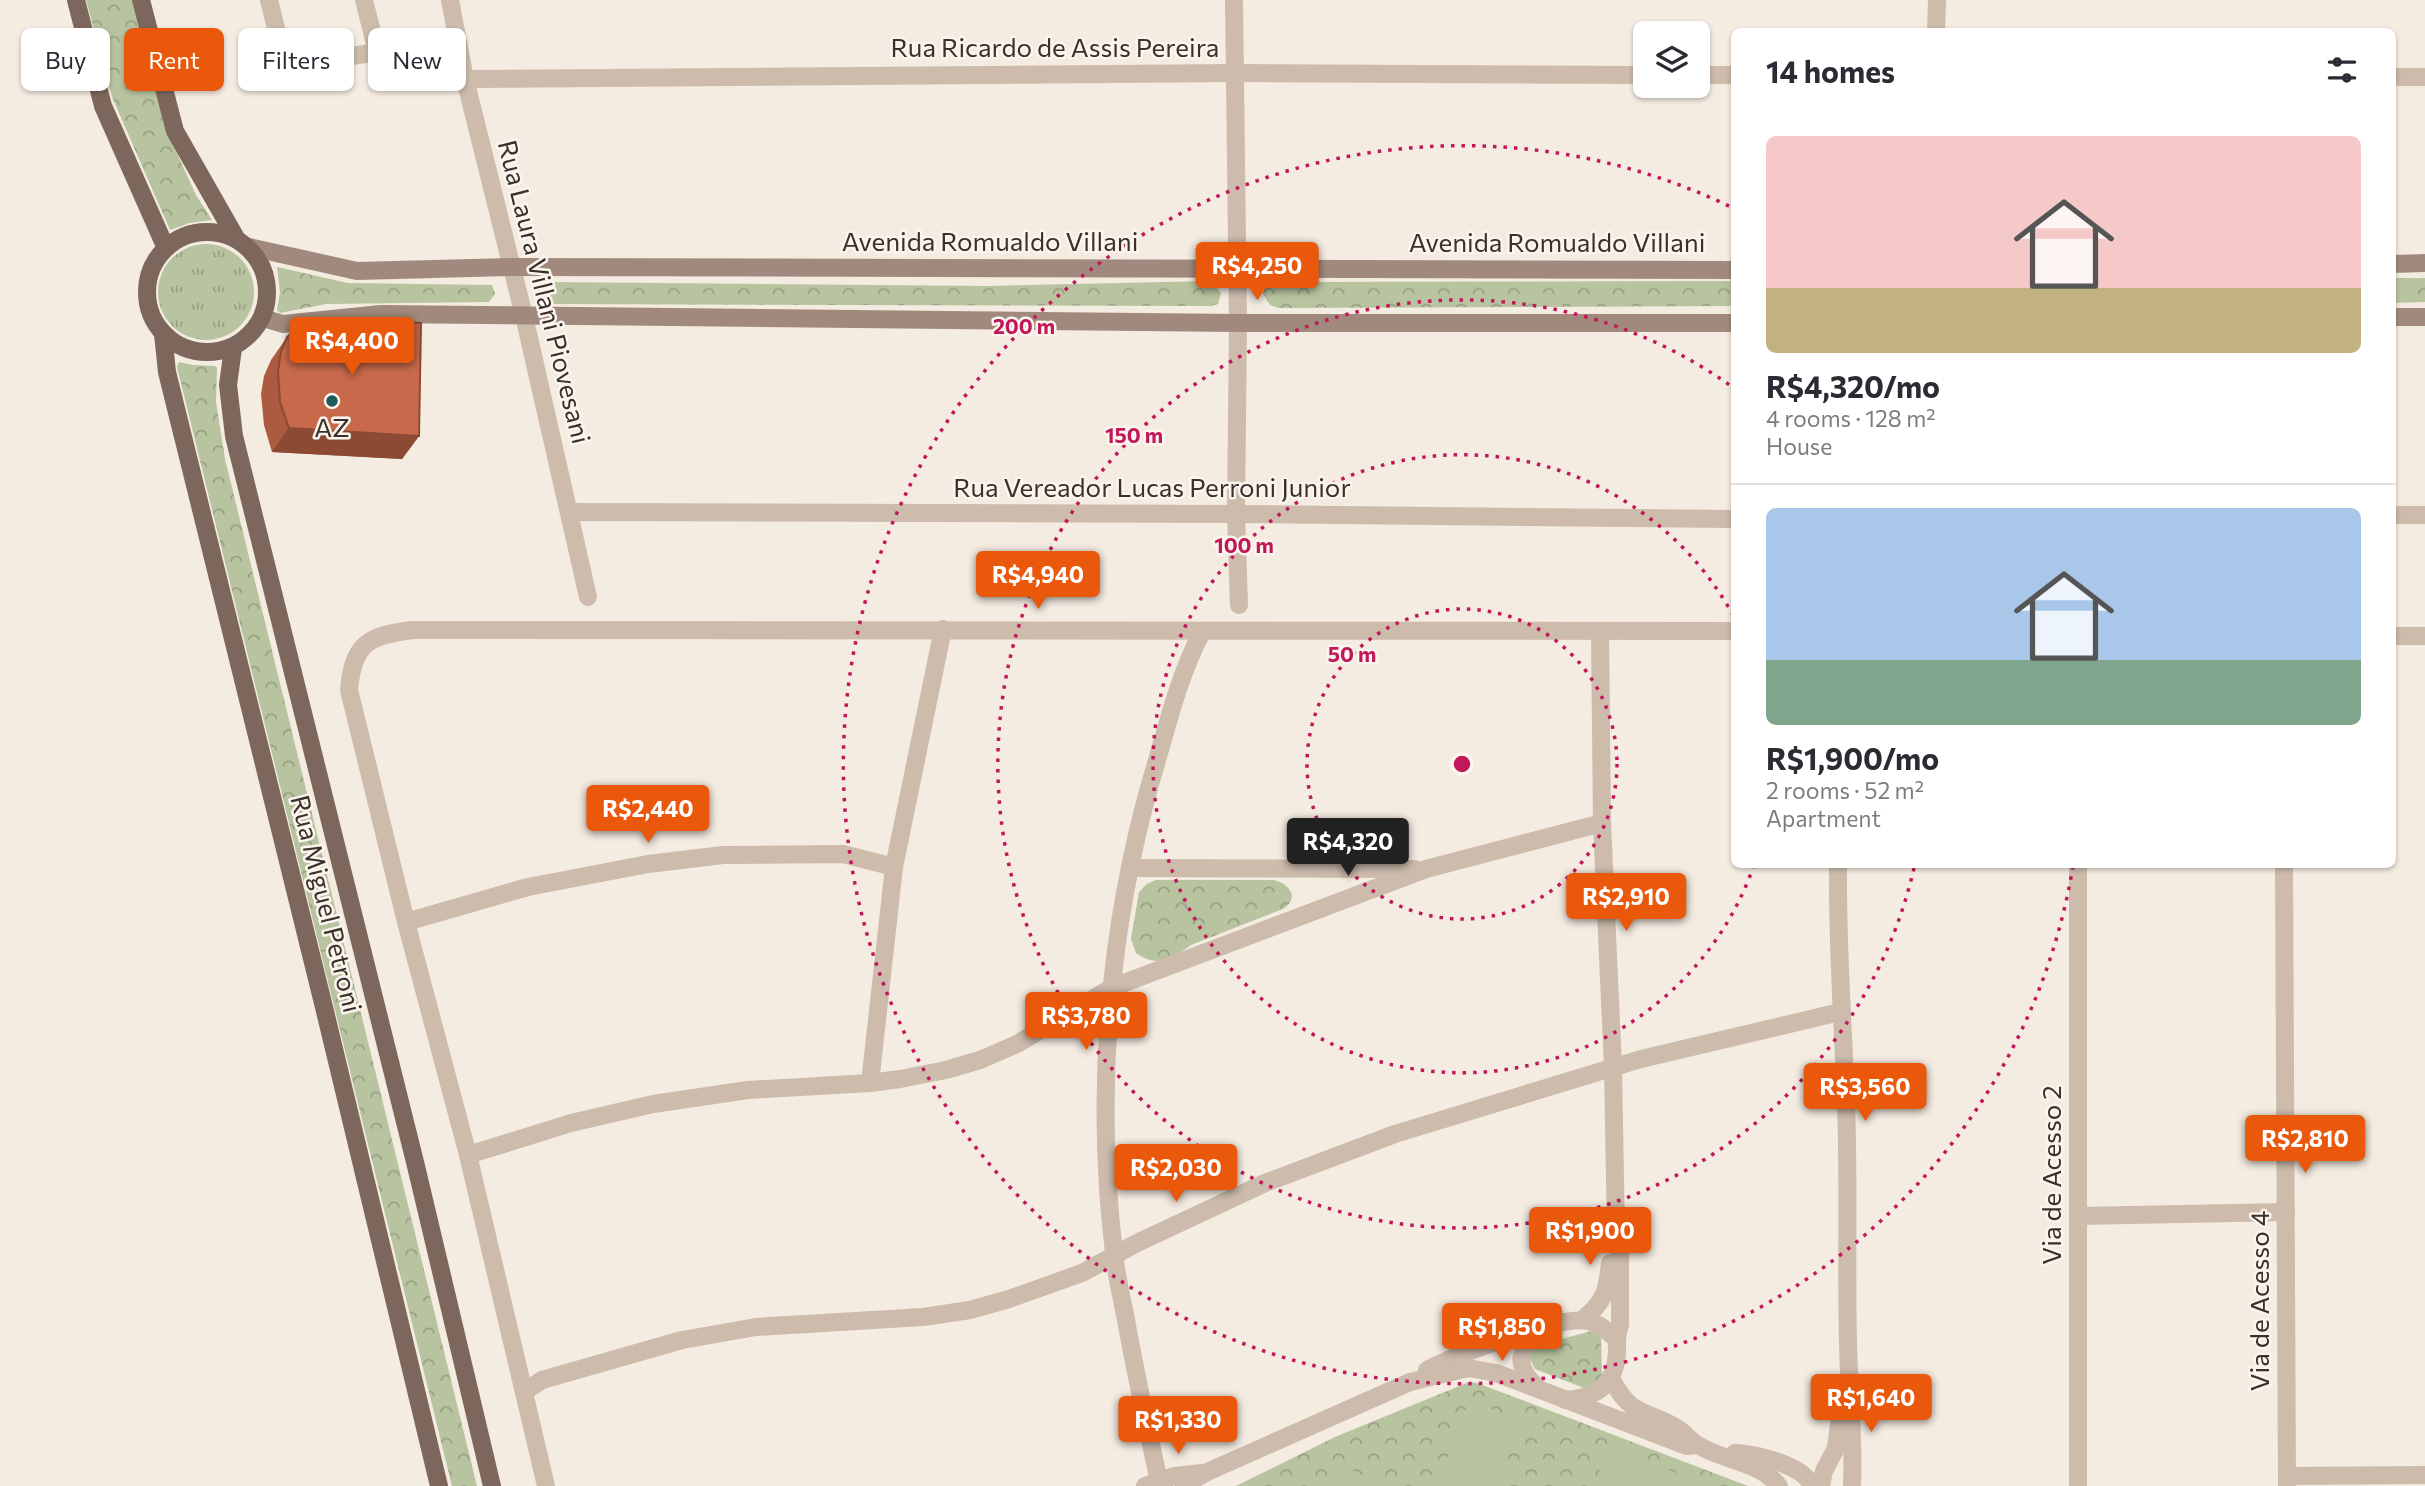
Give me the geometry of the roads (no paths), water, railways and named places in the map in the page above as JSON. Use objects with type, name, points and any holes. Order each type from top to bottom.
[{"type":"main road","points":[[76,0],[103,106],[165,246]]},
{"type":"main road","points":[[141,0],[175,131],[242,243],[263,268],[268,294],[263,318],[247,338],[233,348],[210,353],[183,348],[163,334],[149,311],[146,288],[153,263],[165,246],[179,237],[202,231],[242,243]]},
{"type":"main road","name":"Rua Miguel Petroni","points":[[163,334],[167,372],[439,1486]]},
{"type":"main road","name":"Rua Miguel Petroni","points":[[233,348],[228,385],[233,436],[415,1162],[492,1486]]},
{"type":"street","points":[[270,0],[282,57],[287,64],[368,53]]},
{"type":"street","points":[[364,0],[371,28]]},
{"type":"street","name":"Rua Laura Villani Piovesani","points":[[450,0],[455,28]]},
{"type":"street","points":[[1234,0],[1238,323],[1236,514],[1239,605]]},
{"type":"street","points":[[1936,28],[1937,0]]},
{"type":"street","name":"Rua Ricardo de Assis Pereira","points":[[466,79],[1235,73],[1633,75]]},
{"type":"street","points":[[1710,75],[1731,75]]},
{"type":"street","points":[[2396,76],[2425,77]]},
{"type":"street","name":"Rua Laura Villani Piovesani","points":[[466,79],[524,316],[588,597]]},
{"type":"street","name":"Avenida Romualdo Villani","points":[[242,243],[322,265],[357,271],[512,267],[1731,270]]},
{"type":"street","points":[[2396,264],[2425,263]]},
{"type":"street","points":[[263,318],[282,324],[381,314],[1238,323],[1731,323]]},
{"type":"street","points":[[2396,317],[2425,317]]},
{"type":"street","name":"Rua Vereador Lucas Perroni Junior","points":[[570,512],[1731,519]]},
{"type":"street","points":[[2396,515],[2425,515]]},
{"type":"street","points":[[870,1083],[894,867],[943,629]]},
{"type":"street","points":[[546,1486],[468,1155],[406,922],[349,690],[351,668],[359,649],[373,639],[392,632],[413,630],[1731,631]]},
{"type":"street","points":[[1202,632],[1191,652],[1175,698],[1144,804],[1130,868],[1111,988],[1105,1076],[1114,1255],[1154,1484],[1174,1476],[1205,1473]]},
{"type":"street","points":[[1582,1320],[1595,1310],[1605,1295],[1616,1234],[1614,1067],[1602,822],[1600,632]]},
{"type":"street","points":[[2396,636],[2425,636]]},
{"type":"street","points":[[468,1155],[571,1123],[653,1104],[748,1090],[900,1079],[980,1059],[1049,1026],[1111,988],[1426,869],[1602,822]]},
{"type":"street","points":[[406,922],[528,887],[648,864],[723,855],[843,854],[894,867]]},
{"type":"street","points":[[1130,868],[1426,869]]},
{"type":"street","points":[[1838,868],[1840,1012],[1846,1104],[1852,1486]]},
{"type":"street","name":"Via de Acesso 2","points":[[2078,868],[2078,1486]]},
{"type":"street","name":"Via de Acesso 4","points":[[2284,868],[2287,1481]]},
{"type":"street","points":[[524,1391],[541,1380],[695,1338],[757,1327],[923,1317],[970,1310],[1009,1299],[1083,1273],[1114,1255],[1265,1184],[1395,1134],[1614,1067],[1840,1012]]},
{"type":"street","points":[[2078,1216],[2286,1212]]},
{"type":"street","points":[[1565,1400],[1595,1394],[1608,1384],[1616,1364],[1615,1338],[1620,1325],[1620,1239],[1616,1234]]},
{"type":"street","points":[[1410,1382],[1416,1376],[1451,1359],[1519,1333],[1569,1321],[1582,1320],[1598,1324],[1615,1338]]},
{"type":"street","points":[[1536,1329],[1523,1350],[1521,1362],[1524,1372],[1541,1390]]},
{"type":"street","points":[[1184,1486],[1205,1473],[1410,1382],[1459,1370],[1479,1369],[1541,1390],[1687,1447],[1696,1445]]},
{"type":"street","points":[[1611,1378],[1623,1399],[1641,1413],[1682,1431],[1696,1445],[1758,1469],[1779,1486]]},
{"type":"street","points":[[1821,1486],[1824,1471],[1836,1448],[1842,1403],[1849,1382]]},
{"type":"street","points":[[1727,1456],[1732,1453],[1748,1453],[1772,1461],[1804,1474],[1812,1486]]},
{"type":"street","points":[[2287,1481],[2425,1475]]},
{"type":"place","name":"AZ","points":[[332,401]]}]
